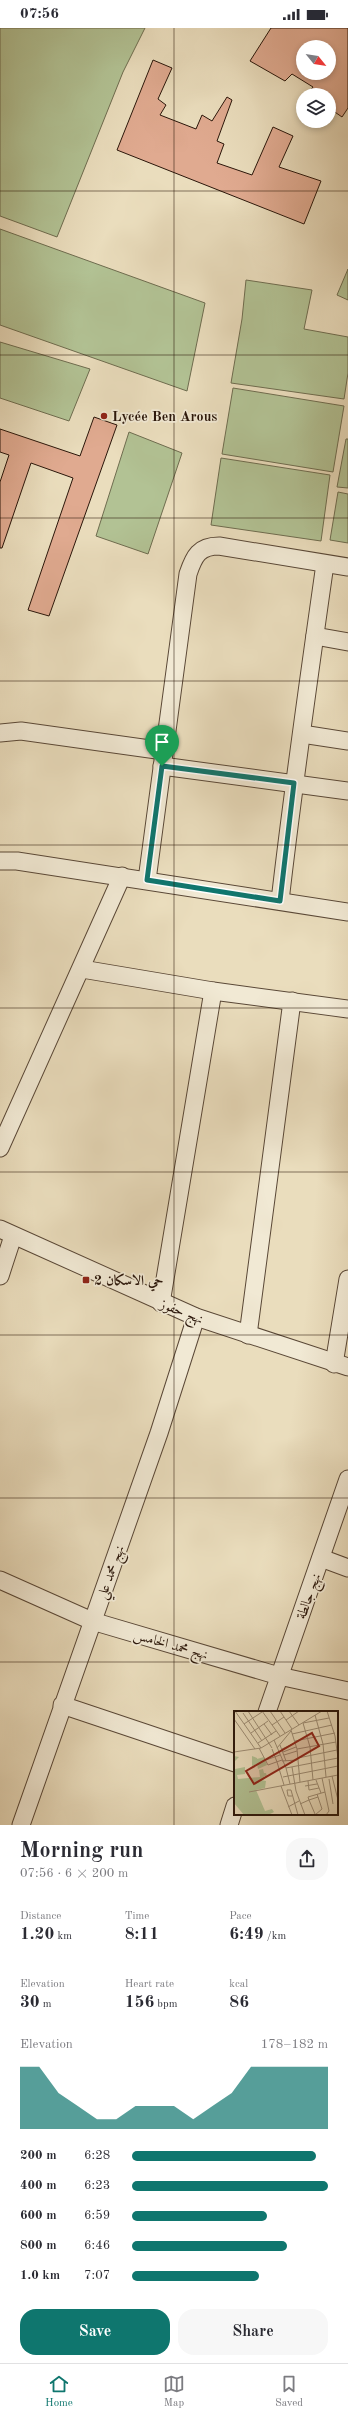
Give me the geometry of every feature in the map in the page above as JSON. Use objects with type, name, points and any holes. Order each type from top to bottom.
[{"type":"street","points":[[147,880],[188,574],[194,556],[202,548],[219,546],[348,567]]},
{"type":"street","points":[[280,901],[294,783],[325,564]]},
{"type":"street","points":[[315,636],[348,642]]},
{"type":"street","points":[[0,733],[20,731],[294,783],[348,791]]},
{"type":"street","points":[[302,734],[348,741]]},
{"type":"street","points":[[0,861],[17,861],[122,876],[348,912]]},
{"type":"street","points":[[0,1148],[82,969],[122,876]]},
{"type":"street","points":[[82,969],[213,991],[348,1009]]},
{"type":"street","points":[[161,1303],[213,991]]},
{"type":"street","points":[[248,1335],[292,1001]]},
{"type":"street","points":[[0,1276],[7,1233]]},
{"type":"street","name":"نهج حفوز","points":[[7,1233],[161,1303],[196,1317],[341,1366]]},
{"type":"street","points":[[341,1366],[348,1279]]},
{"type":"street","name":"نهج محمد علي","points":[[21,1825],[92,1621],[160,1433],[196,1317]]},
{"type":"street","name":"نهج جالطة","points":[[267,1711],[346,1490]]},
{"type":"street","points":[[321,1558],[348,1568]]},
{"type":"street","name":"نهج محمد الخامس","points":[[0,1580],[92,1621],[279,1676],[348,1691]]},
{"type":"street","points":[[62,1706],[234,1763]]},
{"type":"street","points":[[229,1825],[234,1809]]},
{"type":"green space","points":[[0,28],[145,28],[123,72],[57,237],[0,216]]},
{"type":"green space","points":[[0,229],[205,303],[187,391],[0,325]]},
{"type":"green space","points":[[348,269],[348,300],[337,295]]},
{"type":"green space","points":[[246,280],[312,290],[304,329],[348,337],[348,373],[344,399],[231,383],[242,319]]},
{"type":"green space","points":[[0,342],[90,369],[69,421],[0,398]]},
{"type":"green space","points":[[233,388],[344,406],[333,472],[222,454]]},
{"type":"green space","points":[[129,432],[182,453],[148,554],[96,536]]},
{"type":"green space","points":[[346,439],[348,439],[348,488],[337,487]]},
{"type":"green space","points":[[221,458],[330,475],[321,541],[211,525]]},
{"type":"green space","points":[[338,492],[348,494],[348,543],[330,540]]},
{"type":"building","points":[[271,28],[348,28],[348,108],[342,117],[336,113],[336,88],[312,88],[313,87],[302,80],[336,80],[336,40],[296,40],[296,76],[292,74],[285,81],[250,61]]},
{"type":"building","points":[[153,60],[172,68],[158,99],[166,105],[160,115],[196,129],[202,115],[212,121],[227,97],[232,100],[217,141],[224,144],[217,163],[252,175],[273,127],[293,136],[279,167],[321,181],[304,224],[117,150]]},
{"type":"building","points":[[94,417],[117,425],[49,616],[28,610],[73,478],[31,463],[2,548],[0,548],[0,482],[9,455],[0,452],[0,429],[80,456]]},
{"type":"place","name":"Lycée Ben Arous","points":[[104,416]]},
{"type":"place","name":"حي الاسكان 2","points":[[86,1280]]},
{"type":"route","points":[[162,766],[294,783],[280,901],[147,880],[162,766]]}]
